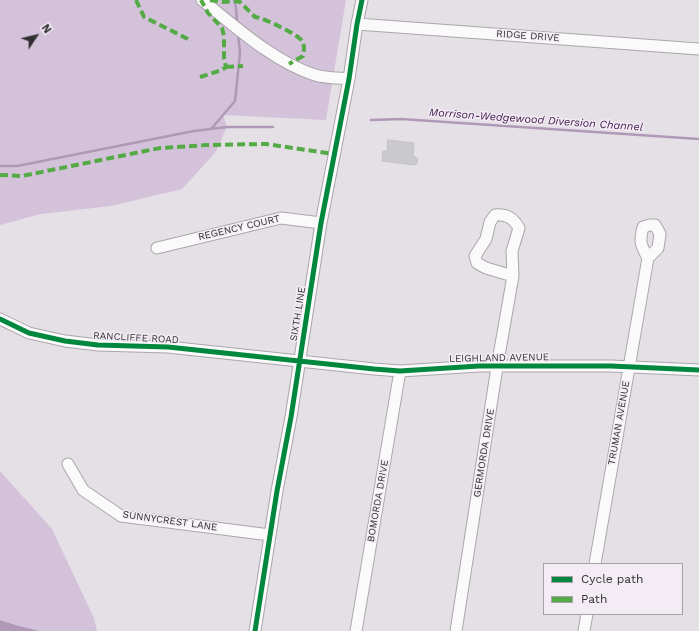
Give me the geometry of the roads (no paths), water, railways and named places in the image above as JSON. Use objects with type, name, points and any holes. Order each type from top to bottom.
[{"type":"street","points":[[202,0],[243,32],[294,67],[317,76],[349,79]]},
{"type":"street","name":"SIXTH LINE","points":[[255,631],[300,362],[321,223],[349,79],[362,0]]},
{"type":"street","name":"RIDGE DRIVE","points":[[357,24],[699,49]]},
{"type":"street","name":"GERMORDA DRIVE","points":[[456,631],[497,367],[513,276],[512,250],[519,228],[514,220],[504,214],[496,215],[490,222],[486,239],[475,256],[477,263],[486,268],[513,276]]},
{"type":"street","name":"REGENCY COURT","points":[[157,248],[281,218],[321,223]]},
{"type":"street","name":"TRUMAN AVENUE","points":[[595,563],[648,258]]},
{"type":"street","name":"RANCLIFFE ROAD","points":[[0,319],[29,333],[66,341],[98,345],[168,348],[300,362]]},
{"type":"street","name":"LEIGHLAND AVENUE","points":[[300,362],[374,370],[479,366],[629,367],[699,370]]},
{"type":"street","name":"BOMORDA DRIVE","points":[[356,631],[400,370]]},
{"type":"street","name":"SUNNYCREST LANE","points":[[68,464],[84,490],[121,516],[270,535]]},
{"type":"street","points":[[584,631],[587,615]]},
{"type":"waterway","points":[[234,0],[237,23]]},
{"type":"waterway","points":[[212,128],[235,101],[240,53],[238,34]]},
{"type":"waterway","name":"Morrison-Wedgewood Diversion Channel","points":[[371,120],[401,119],[699,139]]},
{"type":"waterway","name":"Morrison-Wedgewood Diversion Channel","points":[[0,166],[17,166],[194,131],[227,127],[273,127]]}]
